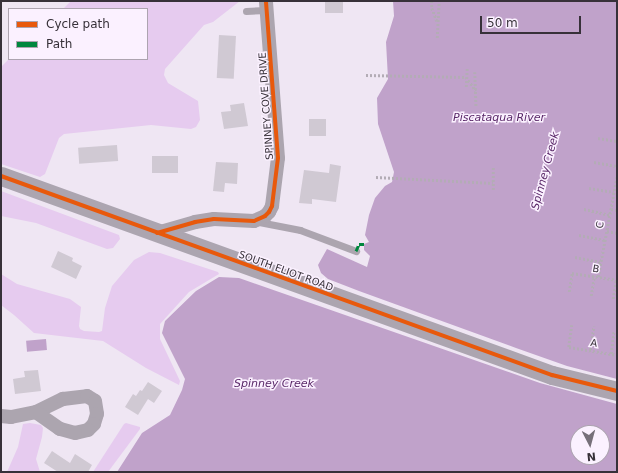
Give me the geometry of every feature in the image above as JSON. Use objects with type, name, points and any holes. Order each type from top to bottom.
[{"type":"main road","name":"SOUTH ELIOT ROAD","points":[[1,176],[566,380],[617,392]]},
{"type":"street","name":"SPINNEY COVE DRIVE","points":[[254,221],[265,216],[272,206],[278,158],[266,6]]},
{"type":"street","points":[[157,233],[195,222],[214,219],[254,221]]},
{"type":"street","points":[[1,416],[11,417],[36,412]]},
{"type":"lane","points":[[246,12],[266,6]]},
{"type":"lane","points":[[254,221],[300,230],[356,251]]},
{"type":"path","points":[[432,1],[432,8],[438,24]]},
{"type":"path","points":[[437,38],[439,1]]},
{"type":"path","points":[[466,87],[467,67]]},
{"type":"path","points":[[475,72],[476,107]]},
{"type":"path","points":[[366,75],[466,77]]},
{"type":"path","points":[[466,77],[476,91]]},
{"type":"path","points":[[598,138],[617,141]]},
{"type":"path","points":[[594,162],[617,166]]},
{"type":"path","points":[[493,190],[494,168]]},
{"type":"path","points":[[376,177],[493,183]]},
{"type":"path","points":[[589,188],[614,192]]},
{"type":"path","points":[[584,209],[610,215]]},
{"type":"path","points":[[611,209],[617,210]]},
{"type":"path","points":[[607,231],[617,233]]},
{"type":"path","points":[[579,235],[605,240]]},
{"type":"path","points":[[575,257],[601,262]]},
{"type":"path","points":[[613,299],[616,280]]},
{"type":"path","points":[[590,350],[594,326]]},
{"type":"path","points":[[611,354],[614,331]]},
{"type":"shaded area","points":[[71,1],[240,1],[213,22],[204,25],[165,69],[164,75],[168,83],[198,101],[200,120],[196,127],[191,129],[151,125],[64,134],[59,138],[45,174],[40,177],[1,164],[1,67],[8,60],[148,60],[148,8],[64,8]]},
{"type":"shaded area","points":[[1,191],[119,235],[120,239],[113,248],[107,249],[36,223],[1,216]]},
{"type":"shaded area","points":[[149,252],[160,253],[218,272],[219,274],[189,292],[160,324],[160,339],[180,381],[179,385],[146,368],[103,341],[34,333],[1,305],[1,274],[17,284],[70,299],[81,307],[80,329],[84,331],[102,331],[105,308],[112,286],[134,260]]},
{"type":"shaded area","points":[[30,423],[41,425],[43,428],[36,459],[40,472],[7,472],[18,447],[23,424]]},
{"type":"shaded area","points":[[126,423],[140,427],[140,429],[108,472],[93,472],[124,424]]},
{"type":"water","name":"Piscataqua River","points":[[393,1],[617,1],[617,379],[567,366],[516,348],[359,291],[328,279],[321,273],[318,265],[327,249],[367,267],[370,256],[364,250],[364,244],[369,242],[365,235],[369,215],[375,198],[385,186],[392,182],[394,172],[378,124],[377,98],[388,79],[386,42],[394,16]]},
{"type":"water","name":"Spinney Creek","points":[[219,277],[239,278],[540,383],[617,404],[617,472],[117,472],[142,433],[170,415],[182,390],[185,379],[162,333],[165,321],[196,291]]},
{"type":"water","points":[[46,339],[47,350],[27,352],[26,341]]},
{"type":"building","points":[[325,1],[343,1],[343,13],[325,13]]},
{"type":"building","points":[[219,35],[236,36],[234,79],[217,78]]},
{"type":"building","points":[[244,103],[248,126],[224,129],[221,112],[231,111],[230,105]]},
{"type":"building","points":[[309,119],[326,119],[326,136],[309,136]]},
{"type":"building","points":[[117,145],[118,161],[79,164],[78,148]]},
{"type":"building","points":[[152,156],[178,156],[178,173],[152,173]]},
{"type":"building","points":[[216,162],[238,163],[237,184],[225,183],[224,192],[213,191]]},
{"type":"building","points":[[330,164],[341,166],[336,202],[312,199],[312,204],[299,203],[304,170],[329,173]]},
{"type":"building","points":[[58,251],[73,258],[72,261],[82,266],[76,279],[51,267]]},
{"type":"building","points":[[38,370],[41,391],[15,394],[13,379],[25,377],[24,371]]},
{"type":"building","points":[[148,382],[162,391],[154,403],[148,399],[138,415],[125,407],[133,394],[136,396],[140,390],[142,391]]},
{"type":"building","points":[[52,451],[70,463],[75,454],[92,465],[88,472],[58,472],[44,463]]},
{"type":"marked path","points":[[356,251],[359,244],[364,244]]},
{"type":"cycle path","points":[[157,233],[195,222],[214,219],[254,221],[265,216],[272,206],[278,158],[266,1]]},
{"type":"cycle path","points":[[1,176],[552,375],[617,391]]}]
